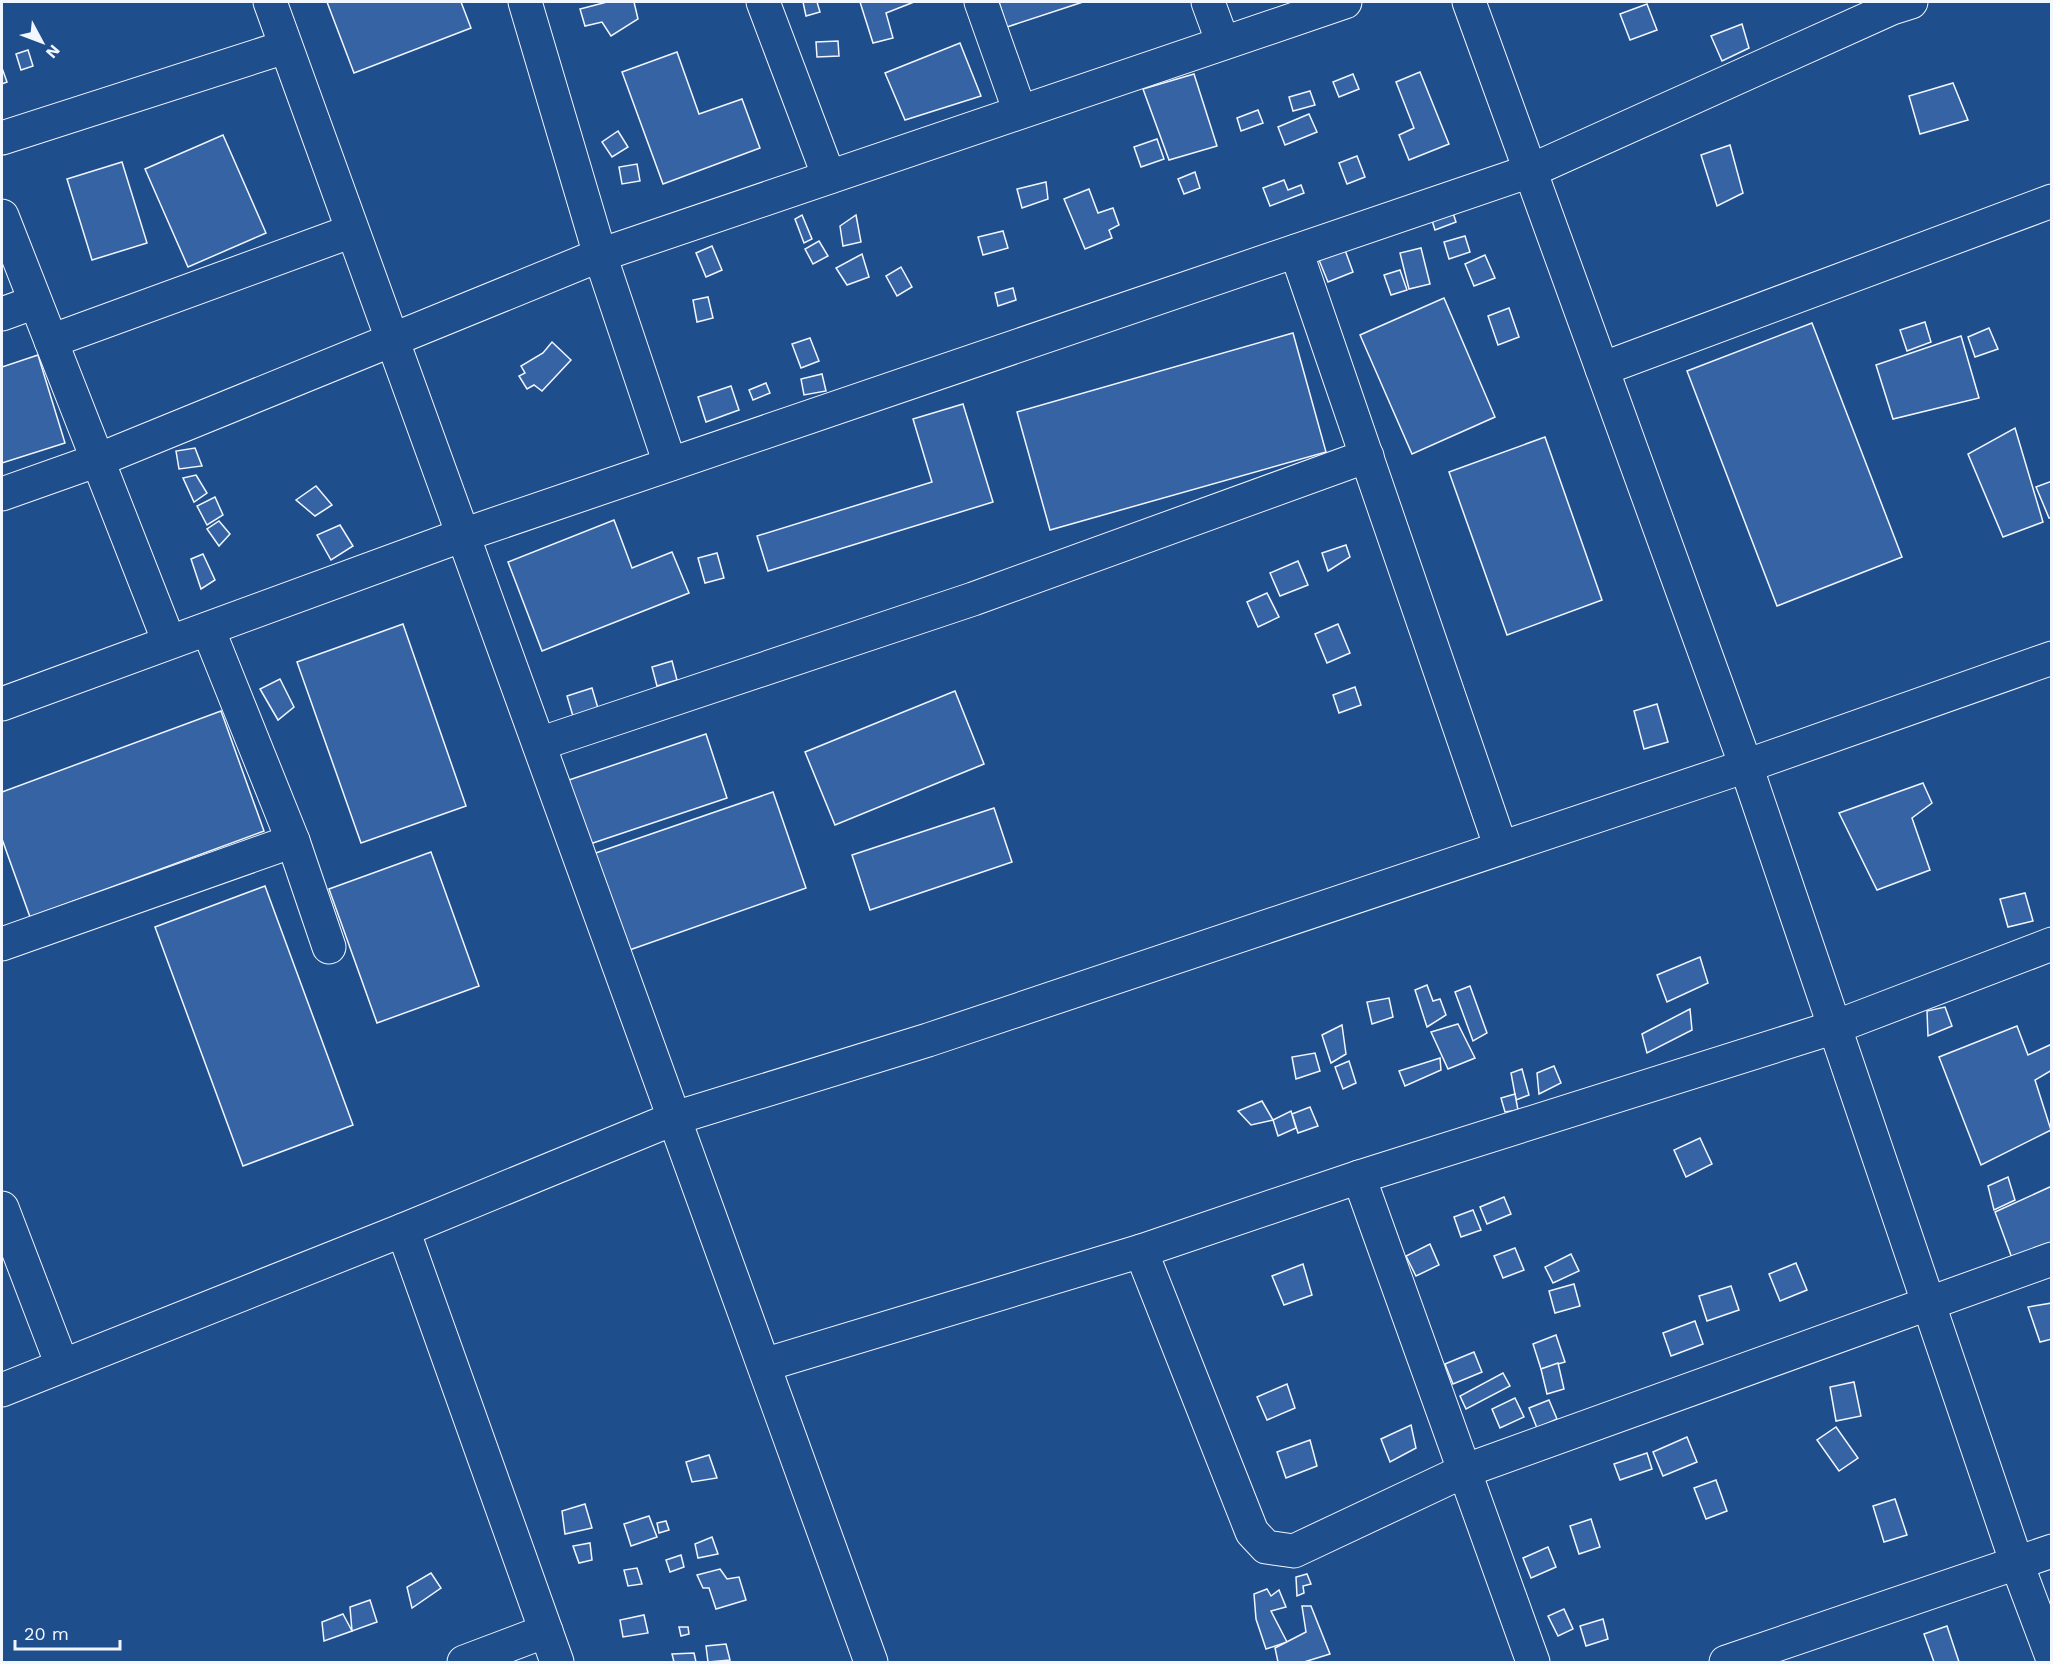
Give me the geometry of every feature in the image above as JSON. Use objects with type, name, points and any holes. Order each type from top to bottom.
[{"type":"street","points":[[270,2],[871,1662]]},
{"type":"street","points":[[525,2],[600,255],[670,464]]},
{"type":"street","points":[[763,2],[829,177]]},
{"type":"street","points":[[981,2],[1020,112]]},
{"type":"street","points":[[1208,2],[1223,43]]},
{"type":"street","points":[[2,494],[98,460],[600,255],[1345,2]]},
{"type":"street","points":[[1469,2],[1746,766],[1928,1302],[2052,1657]]},
{"type":"street","points":[[2,704],[463,535],[1530,171],[1892,8],[1911,2]]},
{"type":"street","points":[[2,138],[285,47]]},
{"type":"street","points":[[1602,369],[2052,201]]},
{"type":"street","points":[[2,216],[170,642]]},
{"type":"street","points":[[51,341],[352,231]]},
{"type":"street","points":[[1296,251],[1501,848]]},
{"type":"street","points":[[2,314],[35,302]]},
{"type":"street","points":[[539,744],[973,598],[1367,456]]},
{"type":"street","points":[[208,628],[293,841],[329,947]]},
{"type":"street","points":[[2,1390],[403,1230],[675,1118],[928,1040],[1746,766],[2052,658]]},
{"type":"street","points":[[2,944],[293,841]]},
{"type":"street","points":[[764,1365],[1141,1251],[1359,1177],[1835,1027],[2052,944]]},
{"type":"street","points":[[1359,1177],[1533,1662]]},
{"type":"street","points":[[2,1208],[62,1365]]},
{"type":"street","points":[[403,1230],[557,1662]]},
{"type":"street","points":[[1141,1251],[1252,1532],[1266,1547],[1294,1551],[1464,1472],[1928,1302],[2052,1259]]},
{"type":"street","points":[[1745,1659],[2052,1551]]},
{"type":"street","points":[[464,1662],[546,1631]]},
{"type":"building","points":[[327,2],[461,2],[471,28],[354,73]]},
{"type":"building","points":[[607,2],[634,2],[638,19],[611,36],[602,22],[585,26],[580,9]]},
{"type":"building","points":[[803,2],[817,2],[820,12],[806,16]]},
{"type":"building","points":[[860,2],[914,2],[886,13],[893,38],[873,43]]},
{"type":"building","points":[[999,2],[1083,2],[1007,27]]},
{"type":"building","points":[[1647,4],[1657,30],[1630,40],[1620,14]]},
{"type":"building","points":[[1742,24],[1749,48],[1722,61],[1711,36]]},
{"type":"building","points":[[838,41],[839,56],[817,57],[816,42]]},
{"type":"building","points":[[960,43],[981,96],[905,120],[885,73]]},
{"type":"building","points":[[28,50],[33,66],[21,70],[16,54]]},
{"type":"building","points":[[677,52],[699,114],[742,99],[760,148],[663,184],[622,72]]},
{"type":"building","points":[[2,68],[7,82],[2,84]]},
{"type":"building","points":[[1420,72],[1449,144],[1409,160],[1399,135],[1414,128],[1396,82]]},
{"type":"building","points":[[1194,74],[1217,146],[1169,160],[1143,89]]},
{"type":"building","points":[[1353,74],[1359,89],[1339,97],[1333,82]]},
{"type":"building","points":[[1953,83],[1968,120],[1920,134],[1909,96]]},
{"type":"building","points":[[1310,91],[1315,105],[1293,111],[1289,97]]},
{"type":"building","points":[[1258,110],[1263,123],[1241,131],[1237,118]]},
{"type":"building","points":[[1309,114],[1317,132],[1285,145],[1278,127]]},
{"type":"building","points":[[618,131],[628,147],[612,157],[602,142]]},
{"type":"building","points":[[223,135],[266,233],[188,267],[145,169]]},
{"type":"building","points":[[1157,139],[1164,159],[1141,167],[1134,147]]},
{"type":"building","points":[[1730,145],[1743,193],[1717,206],[1701,155]]},
{"type":"building","points":[[1357,156],[1365,177],[1347,184],[1339,163]]},
{"type":"building","points":[[122,162],[147,243],[92,260],[67,179]]},
{"type":"building","points":[[637,164],[640,181],[622,184],[619,167]]},
{"type":"building","points":[[1195,172],[1200,188],[1184,194],[1178,179]]},
{"type":"building","points":[[1284,180],[1288,190],[1301,185],[1304,193],[1270,206],[1263,188]]},
{"type":"building","points":[[1046,182],[1048,199],[1022,208],[1017,189]]},
{"type":"building","points":[[1089,189],[1098,213],[1113,208],[1119,225],[1109,230],[1112,238],[1085,249],[1064,199]]},
{"type":"building","points":[[1451,207],[1456,222],[1435,230],[1430,214]]},
{"type":"building","points":[[802,215],[812,239],[804,243],[795,219]]},
{"type":"building","points":[[856,215],[861,242],[843,246],[840,226]]},
{"type":"building","points":[[1003,231],[1008,248],[983,255],[978,237]]},
{"type":"building","points":[[1465,236],[1470,252],[1449,259],[1444,242]]},
{"type":"building","points":[[819,241],[828,256],[813,264],[805,249]]},
{"type":"building","points":[[712,246],[722,270],[706,277],[696,253]]},
{"type":"building","points":[[1421,248],[1430,284],[1409,289],[1400,253]]},
{"type":"building","points":[[1345,250],[1353,272],[1328,282],[1319,260]]},
{"type":"building","points":[[862,254],[869,277],[847,285],[836,268]]},
{"type":"building","points":[[1485,255],[1495,278],[1474,286],[1465,264]]},
{"type":"building","points":[[901,267],[912,287],[897,296],[886,276]]},
{"type":"building","points":[[1400,270],[1407,290],[1391,295],[1384,275]]},
{"type":"building","points":[[1013,288],[1016,300],[998,306],[995,293]]},
{"type":"building","points":[[708,297],[713,318],[697,322],[693,300]]},
{"type":"building","points":[[1444,298],[1495,417],[1412,454],[1360,335]]},
{"type":"building","points":[[1509,308],[1519,337],[1498,345],[1488,316]]},
{"type":"building","points":[[1925,322],[1931,342],[1907,351],[1900,330]]},
{"type":"building","points":[[1812,323],[1902,557],[1777,606],[1687,371]]},
{"type":"building","points":[[1989,328],[1998,349],[1975,357],[1968,337]]},
{"type":"building","points":[[1293,333],[1326,452],[1050,530],[1017,412]]},
{"type":"building","points":[[1961,336],[1979,398],[1893,419],[1876,365]]},
{"type":"building","points":[[810,338],[819,361],[801,368],[792,344]]},
{"type":"building","points":[[552,342],[571,360],[542,391],[534,385],[527,389],[519,376],[525,373],[521,366],[543,353]]},
{"type":"building","points":[[38,355],[65,443],[2,463],[2,367]]},
{"type":"building","points":[[822,374],[826,391],[804,395],[801,379]]},
{"type":"building","points":[[766,383],[770,393],[753,400],[749,390]]},
{"type":"building","points":[[731,386],[739,410],[706,422],[698,397]]},
{"type":"building","points":[[963,404],[993,502],[768,571],[757,536],[932,482],[913,419]]},
{"type":"building","points":[[2015,428],[2043,522],[2003,537],[1968,454]]},
{"type":"building","points":[[1545,437],[1602,600],[1507,635],[1449,472]]},
{"type":"building","points":[[195,448],[202,466],[179,469],[176,451]]},
{"type":"building","points":[[196,475],[207,493],[194,502],[183,478]]},
{"type":"building","points":[[2052,481],[2052,517],[2049,518],[2036,487]]},
{"type":"building","points":[[316,486],[332,505],[315,516],[296,500]]},
{"type":"building","points":[[215,497],[223,515],[207,525],[197,506]]},
{"type":"building","points":[[614,520],[632,568],[672,552],[689,593],[542,651],[508,562]]},
{"type":"building","points":[[219,521],[230,534],[219,546],[207,529]]},
{"type":"building","points":[[340,525],[353,546],[331,560],[317,535]]},
{"type":"building","points":[[1346,545],[1350,557],[1328,571],[1322,553]]},
{"type":"building","points":[[717,553],[724,578],[705,583],[698,558]]},
{"type":"building","points":[[203,554],[215,580],[201,589],[191,559]]},
{"type":"building","points":[[1298,561],[1308,585],[1280,596],[1270,573]]},
{"type":"building","points":[[1267,593],[1279,617],[1258,627],[1247,602]]},
{"type":"building","points":[[403,624],[466,806],[361,843],[297,662]]},
{"type":"building","points":[[1338,624],[1350,653],[1327,663],[1315,634]]},
{"type":"building","points":[[672,661],[677,680],[657,686],[652,667]]},
{"type":"building","points":[[280,679],[294,707],[278,720],[260,689]]},
{"type":"building","points":[[1355,687],[1361,705],[1339,713],[1333,695]]},
{"type":"building","points":[[592,688],[600,715],[575,723],[567,696]]},
{"type":"building","points":[[955,691],[984,764],[835,825],[805,752]]},
{"type":"building","points":[[1657,704],[1668,742],[1644,749],[1634,711]]},
{"type":"building","points":[[221,711],[264,831],[30,917],[2,839],[2,792]]},
{"type":"building","points":[[706,734],[727,798],[584,846],[563,782]]},
{"type":"building","points":[[1923,783],[1932,803],[1912,818],[1930,870],[1877,890],[1839,813]]},
{"type":"building","points":[[773,792],[806,888],[621,953],[587,856]]},
{"type":"building","points":[[994,808],[1012,862],[870,910],[852,855]]},
{"type":"building","points":[[431,852],[479,986],[377,1023],[329,889]]},
{"type":"building","points":[[265,886],[353,1125],[243,1166],[155,927]]},
{"type":"building","points":[[2025,893],[2033,921],[2008,927],[2000,899]]},
{"type":"building","points":[[1700,957],[1708,983],[1667,1002],[1657,975]]},
{"type":"building","points":[[1427,985],[1433,1001],[1440,999],[1446,1015],[1427,1027],[1415,990]]},
{"type":"building","points":[[1470,986],[1487,1033],[1473,1041],[1455,992]]},
{"type":"building","points":[[1389,998],[1393,1017],[1372,1024],[1367,1002]]},
{"type":"building","points":[[1945,1007],[1952,1026],[1928,1036],[1927,1011]]},
{"type":"building","points":[[1690,1009],[1692,1030],[1647,1053],[1642,1034]]},
{"type":"building","points":[[1458,1024],[1475,1058],[1448,1069],[1431,1032]]},
{"type":"building","points":[[1342,1025],[1346,1054],[1331,1063],[1322,1035]]},
{"type":"building","points":[[2017,1026],[2028,1055],[2052,1044],[2052,1070],[2035,1080],[2051,1130],[1981,1165],[1939,1057]]},
{"type":"building","points":[[1315,1053],[1320,1071],[1296,1079],[1292,1057]]},
{"type":"building","points":[[1440,1058],[1441,1070],[1405,1086],[1399,1071]]},
{"type":"building","points":[[1349,1061],[1356,1083],[1343,1089],[1335,1067]]},
{"type":"building","points":[[1554,1066],[1561,1083],[1539,1094],[1537,1073]]},
{"type":"building","points":[[1522,1069],[1529,1095],[1516,1100],[1511,1073]]},
{"type":"building","points":[[1515,1094],[1518,1110],[1505,1112],[1501,1098]]},
{"type":"building","points":[[1262,1101],[1273,1120],[1251,1125],[1238,1111]]},
{"type":"building","points":[[1310,1107],[1318,1126],[1298,1133],[1292,1114]]},
{"type":"building","points":[[1291,1111],[1296,1128],[1278,1136],[1273,1120]]},
{"type":"building","points":[[1700,1138],[1712,1164],[1686,1177],[1674,1150]]},
{"type":"building","points":[[2008,1177],[2015,1200],[1994,1210],[1988,1186]]},
{"type":"building","points":[[2052,1186],[2052,1244],[2013,1261],[1995,1212]]},
{"type":"building","points":[[1504,1197],[1511,1214],[1487,1224],[1480,1207]]},
{"type":"building","points":[[1473,1210],[1481,1230],[1461,1237],[1454,1217]]},
{"type":"building","points":[[1430,1244],[1439,1265],[1416,1276],[1406,1256]]},
{"type":"building","points":[[1515,1248],[1524,1270],[1503,1278],[1494,1256]]},
{"type":"building","points":[[1571,1254],[1579,1271],[1553,1283],[1545,1267]]},
{"type":"building","points":[[1796,1263],[1807,1290],[1780,1301],[1769,1274]]},
{"type":"building","points":[[1303,1264],[1312,1295],[1284,1305],[1272,1276]]},
{"type":"building","points":[[1574,1284],[1580,1306],[1555,1313],[1549,1291]]},
{"type":"building","points":[[1731,1286],[1739,1310],[1707,1321],[1699,1296]]},
{"type":"building","points":[[2052,1303],[2052,1339],[2040,1342],[2028,1307]]},
{"type":"building","points":[[1695,1321],[1703,1344],[1671,1356],[1663,1333]]},
{"type":"building","points":[[1556,1335],[1565,1362],[1541,1369],[1533,1344]]},
{"type":"building","points":[[1474,1352],[1482,1372],[1453,1384],[1445,1364]]},
{"type":"building","points":[[1558,1363],[1564,1389],[1547,1394],[1541,1369]]},
{"type":"building","points":[[1503,1373],[1510,1386],[1466,1409],[1460,1396]]},
{"type":"building","points":[[1854,1382],[1861,1416],[1836,1421],[1830,1387]]},
{"type":"building","points":[[1287,1384],[1295,1408],[1267,1420],[1257,1397]]},
{"type":"building","points":[[1515,1398],[1524,1417],[1500,1428],[1492,1409]]},
{"type":"building","points":[[1549,1400],[1557,1419],[1537,1428],[1529,1408]]},
{"type":"building","points":[[1411,1425],[1416,1448],[1390,1462],[1381,1439]]},
{"type":"building","points":[[1836,1427],[1858,1458],[1839,1471],[1817,1440]]},
{"type":"building","points":[[1687,1437],[1697,1462],[1663,1476],[1653,1452]]},
{"type":"building","points":[[1310,1440],[1317,1466],[1286,1478],[1277,1452]]},
{"type":"building","points":[[1647,1453],[1652,1469],[1620,1480],[1614,1464]]},
{"type":"building","points":[[709,1455],[717,1478],[692,1482],[686,1462]]},
{"type":"building","points":[[1716,1480],[1727,1511],[1706,1519],[1694,1488]]},
{"type":"building","points":[[1895,1499],[1907,1535],[1884,1542],[1873,1506]]},
{"type":"building","points":[[585,1504],[592,1528],[565,1534],[562,1511]]},
{"type":"building","points":[[649,1516],[657,1537],[631,1546],[624,1524]]},
{"type":"building","points":[[1591,1519],[1600,1547],[1579,1554],[1570,1526]]},
{"type":"building","points":[[666,1521],[669,1530],[659,1533],[657,1523]]},
{"type":"building","points":[[712,1537],[718,1554],[698,1558],[695,1544]]},
{"type":"building","points":[[590,1543],[592,1560],[579,1563],[573,1546]]},
{"type":"building","points":[[1548,1547],[1556,1567],[1531,1578],[1523,1558]]},
{"type":"building","points":[[681,1555],[684,1567],[670,1572],[666,1560]]},
{"type":"building","points":[[637,1568],[642,1584],[628,1586],[624,1570]]},
{"type":"building","points":[[720,1569],[727,1579],[739,1577],[746,1600],[716,1609],[709,1588],[703,1588],[697,1575]]},
{"type":"building","points":[[431,1573],[441,1588],[412,1608],[407,1587]]},
{"type":"building","points":[[1307,1574],[1311,1584],[1303,1586],[1304,1593],[1297,1596],[1296,1577]]},
{"type":"building","points":[[1267,1589],[1271,1596],[1279,1590],[1286,1607],[1271,1611],[1287,1642],[1266,1649],[1256,1619],[1254,1594]]},
{"type":"building","points":[[370,1600],[377,1622],[352,1631],[350,1607]]},
{"type":"building","points":[[1302,1606],[1311,1606],[1330,1654],[1304,1662],[1278,1662],[1275,1648],[1306,1632]]},
{"type":"building","points":[[1564,1609],[1573,1629],[1558,1636],[1548,1616]]},
{"type":"building","points":[[343,1614],[352,1631],[324,1641],[322,1622]]},
{"type":"building","points":[[644,1615],[648,1633],[623,1637],[620,1620]]},
{"type":"building","points":[[1603,1619],[1608,1639],[1586,1646],[1580,1626]]},
{"type":"building","points":[[1947,1626],[1959,1662],[1934,1662],[1924,1634]]},
{"type":"building","points":[[679,1627],[688,1627],[689,1634],[681,1636]]},
{"type":"building","points":[[726,1644],[730,1660],[708,1662],[706,1646]]},
{"type":"building","points":[[694,1653],[696,1662],[674,1662],[672,1654]]}]
